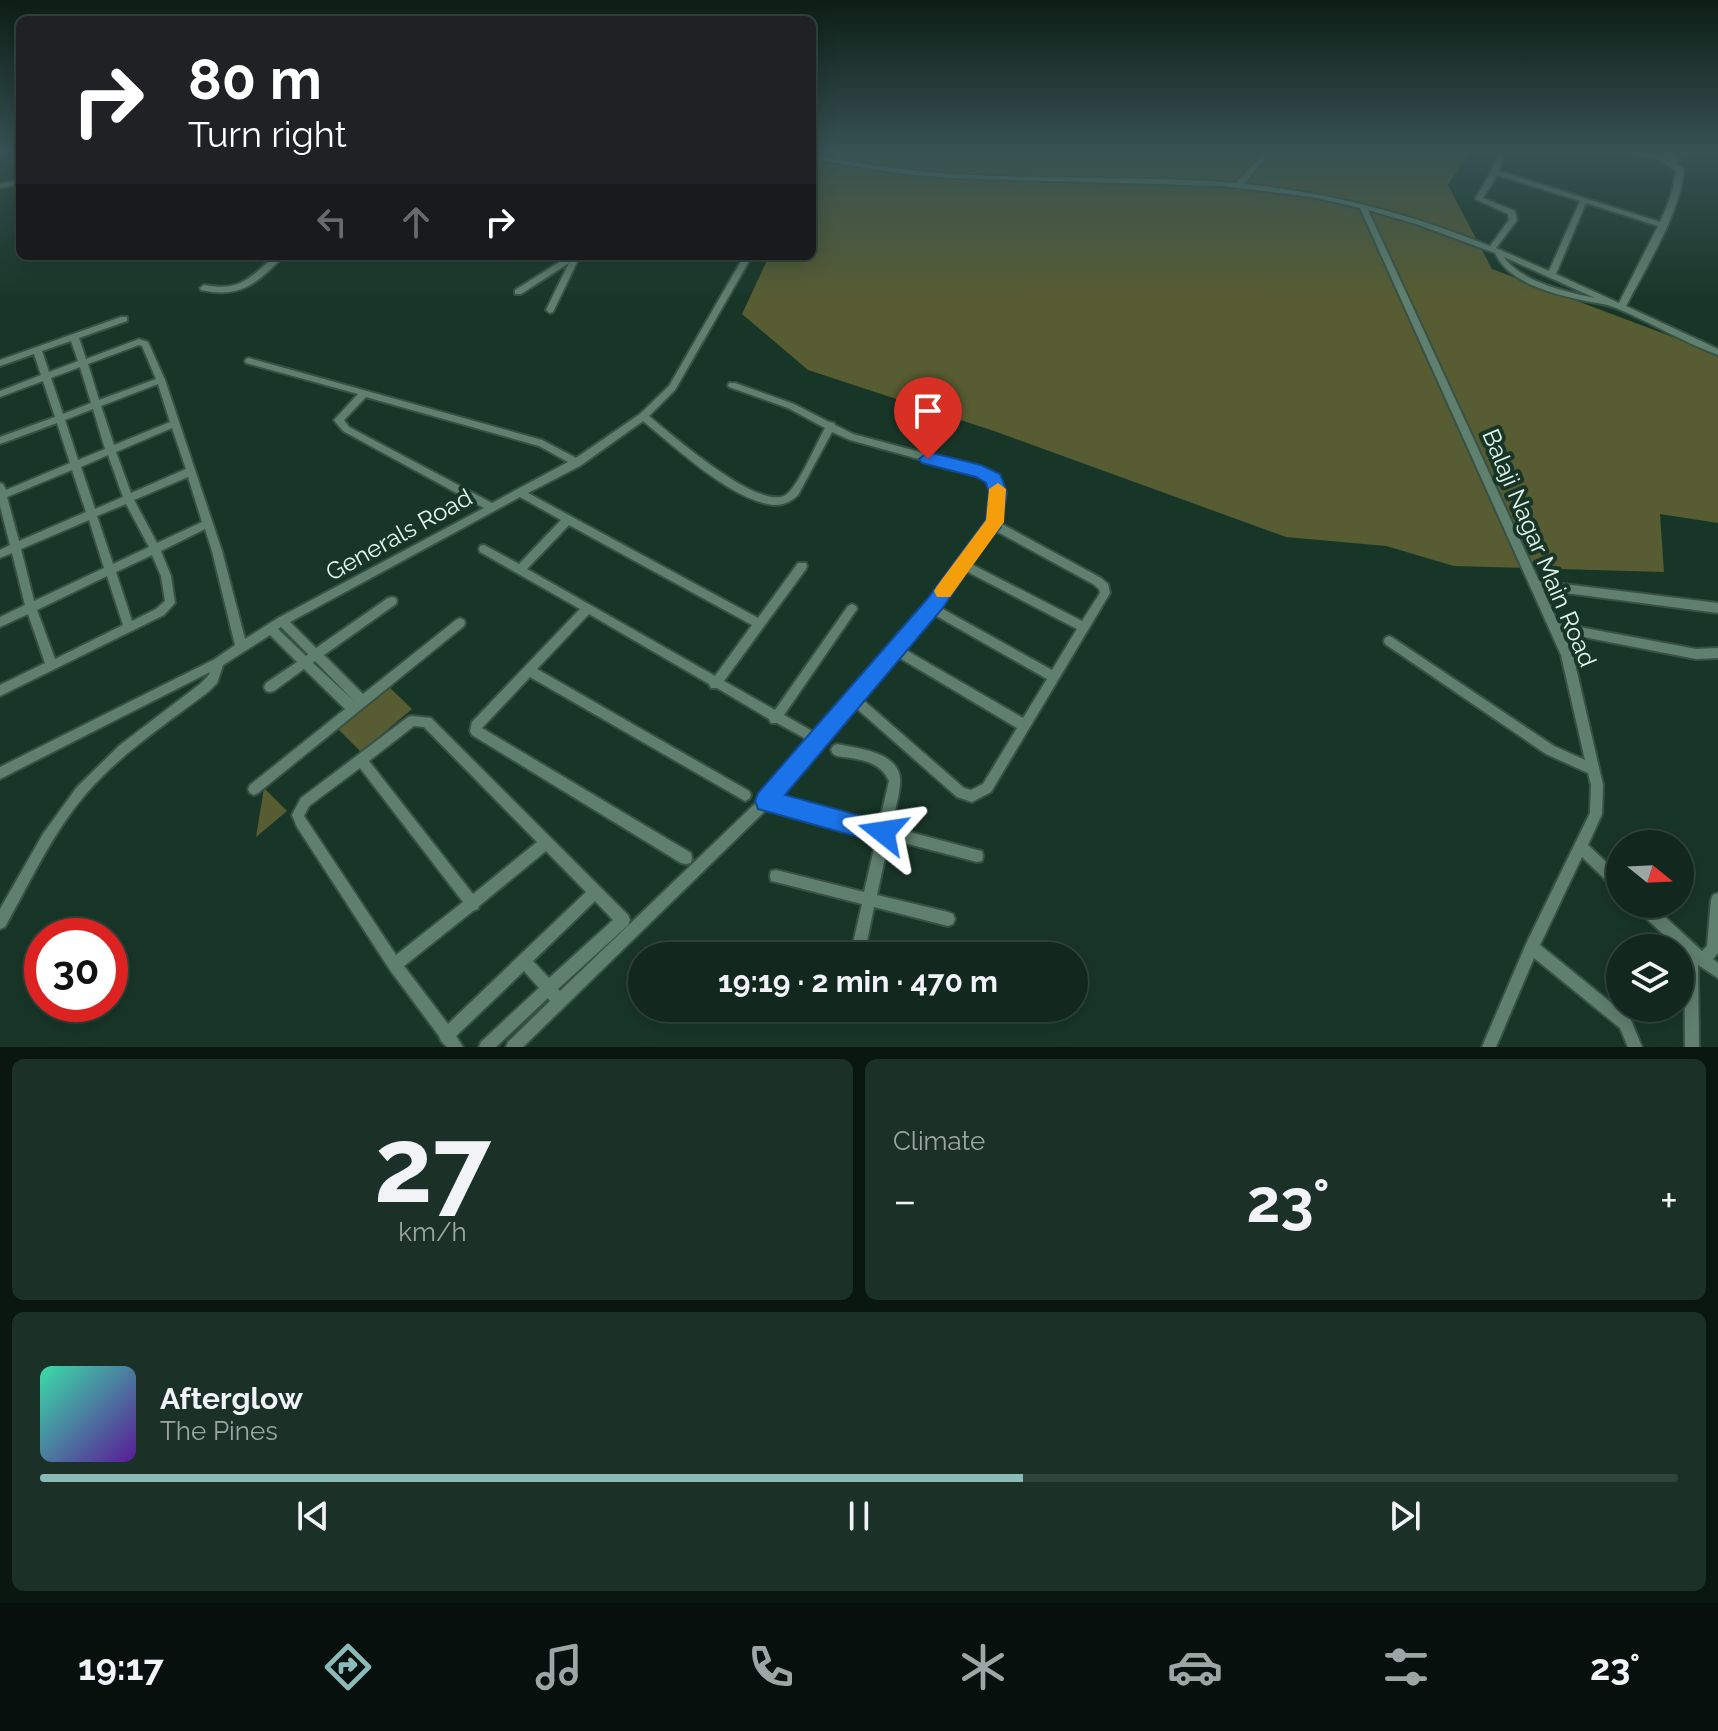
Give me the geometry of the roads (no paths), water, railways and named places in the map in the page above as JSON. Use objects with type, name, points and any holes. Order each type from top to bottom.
[{"type":"street","points":[[1333,201],[1363,206],[1457,235],[1552,273],[1718,352]]},
{"type":"street","points":[[1483,201],[1514,216],[1495,250]]},
{"type":"street","points":[[1552,273],[1584,201]]},
{"type":"street","points":[[1587,201],[1662,225]]},
{"type":"street","points":[[1622,305],[1671,201]]},
{"type":"street","name":"Balaji Nagar Main Road","points":[[1363,206],[1554,627],[1572,674],[1598,801],[1596,814],[1532,947],[1489,1047]]},
{"type":"street","points":[[1495,250],[1504,265],[1536,282],[1577,297],[1622,305]]},
{"type":"street","points":[[204,288],[222,293],[234,292],[275,260]]},
{"type":"street","points":[[518,292],[569,260]]},
{"type":"street","points":[[550,310],[573,260]]},
{"type":"street","name":"Generals Road","points":[[0,773],[219,662],[282,621],[577,463],[643,416],[672,388],[746,260]]},
{"type":"street","points":[[0,363],[124,319]]},
{"type":"street","points":[[0,691],[129,627],[170,603],[155,550],[128,498],[110,451],[74,336]]},
{"type":"street","points":[[0,394],[142,342],[161,380],[207,524],[241,646]]},
{"type":"street","points":[[37,349],[129,627]]},
{"type":"street","points":[[249,361],[542,443],[577,463]]},
{"type":"street","points":[[0,441],[161,380]]},
{"type":"street","points":[[513,1047],[766,801],[932,608],[993,524],[997,485],[987,474],[850,437],[831,425],[732,385]]},
{"type":"street","points":[[364,393],[339,420],[346,429],[491,507]]},
{"type":"street","points":[[643,416],[711,470],[774,501],[789,498],[797,490],[831,425]]},
{"type":"street","points":[[52,666],[31,608],[1,493],[174,424]]},
{"type":"street","points":[[0,554],[189,472]]},
{"type":"street","points":[[520,493],[759,624]]},
{"type":"street","points":[[519,570],[568,520]]},
{"type":"street","points":[[0,622],[207,524]]},
{"type":"street","points":[[854,699],[961,793],[972,796],[987,788],[1105,593],[1104,587],[993,524]]},
{"type":"street","points":[[484,549],[775,719],[808,735]]},
{"type":"street","points":[[962,564],[1085,628]]},
{"type":"street","points":[[715,684],[802,566]]},
{"type":"street","points":[[1535,585],[1718,608]]},
{"type":"street","points":[[270,687],[392,601]]},
{"type":"street","points":[[932,608],[1054,677]]},
{"type":"street","points":[[587,609],[476,726],[479,735],[686,858]]},
{"type":"street","points":[[775,719],[852,609]]},
{"type":"street","points":[[282,621],[316,654],[356,704]]},
{"type":"street","points":[[254,789],[460,623]]},
{"type":"street","points":[[1554,627],[1696,654],[1718,653]]},
{"type":"street","points":[[270,628],[303,663],[356,704]]},
{"type":"street","points":[[1389,641],[1550,750],[1593,769]]},
{"type":"street","points":[[896,650],[1025,726]]},
{"type":"street","points":[[0,922],[50,836],[82,789],[128,746],[213,679],[219,662]]},
{"type":"street","points":[[529,670],[745,795]]},
{"type":"street","points":[[486,1047],[623,920],[596,891],[427,722],[412,721],[305,802],[298,815],[301,823],[395,965],[451,1041],[524,961],[596,891]]},
{"type":"street","points":[[837,750],[882,760],[893,771],[895,781],[860,942]]},
{"type":"street","points":[[360,759],[473,904]]},
{"type":"street","points":[[766,801],[977,856]]},
{"type":"street","points":[[395,965],[546,843]]},
{"type":"street","points":[[1580,846],[1606,871]]},
{"type":"street","points":[[776,876],[948,919]]},
{"type":"street","points":[[1703,961],[1713,949],[1718,900]]},
{"type":"street","points":[[1656,918],[1673,934]]},
{"type":"street","points":[[1532,947],[1625,1023],[1635,1047]]},
{"type":"street","points":[[1694,954],[1718,971]]},
{"type":"street","points":[[524,961],[560,1002]]},
{"type":"street","points":[[1692,1022],[1692,1047]]}]
